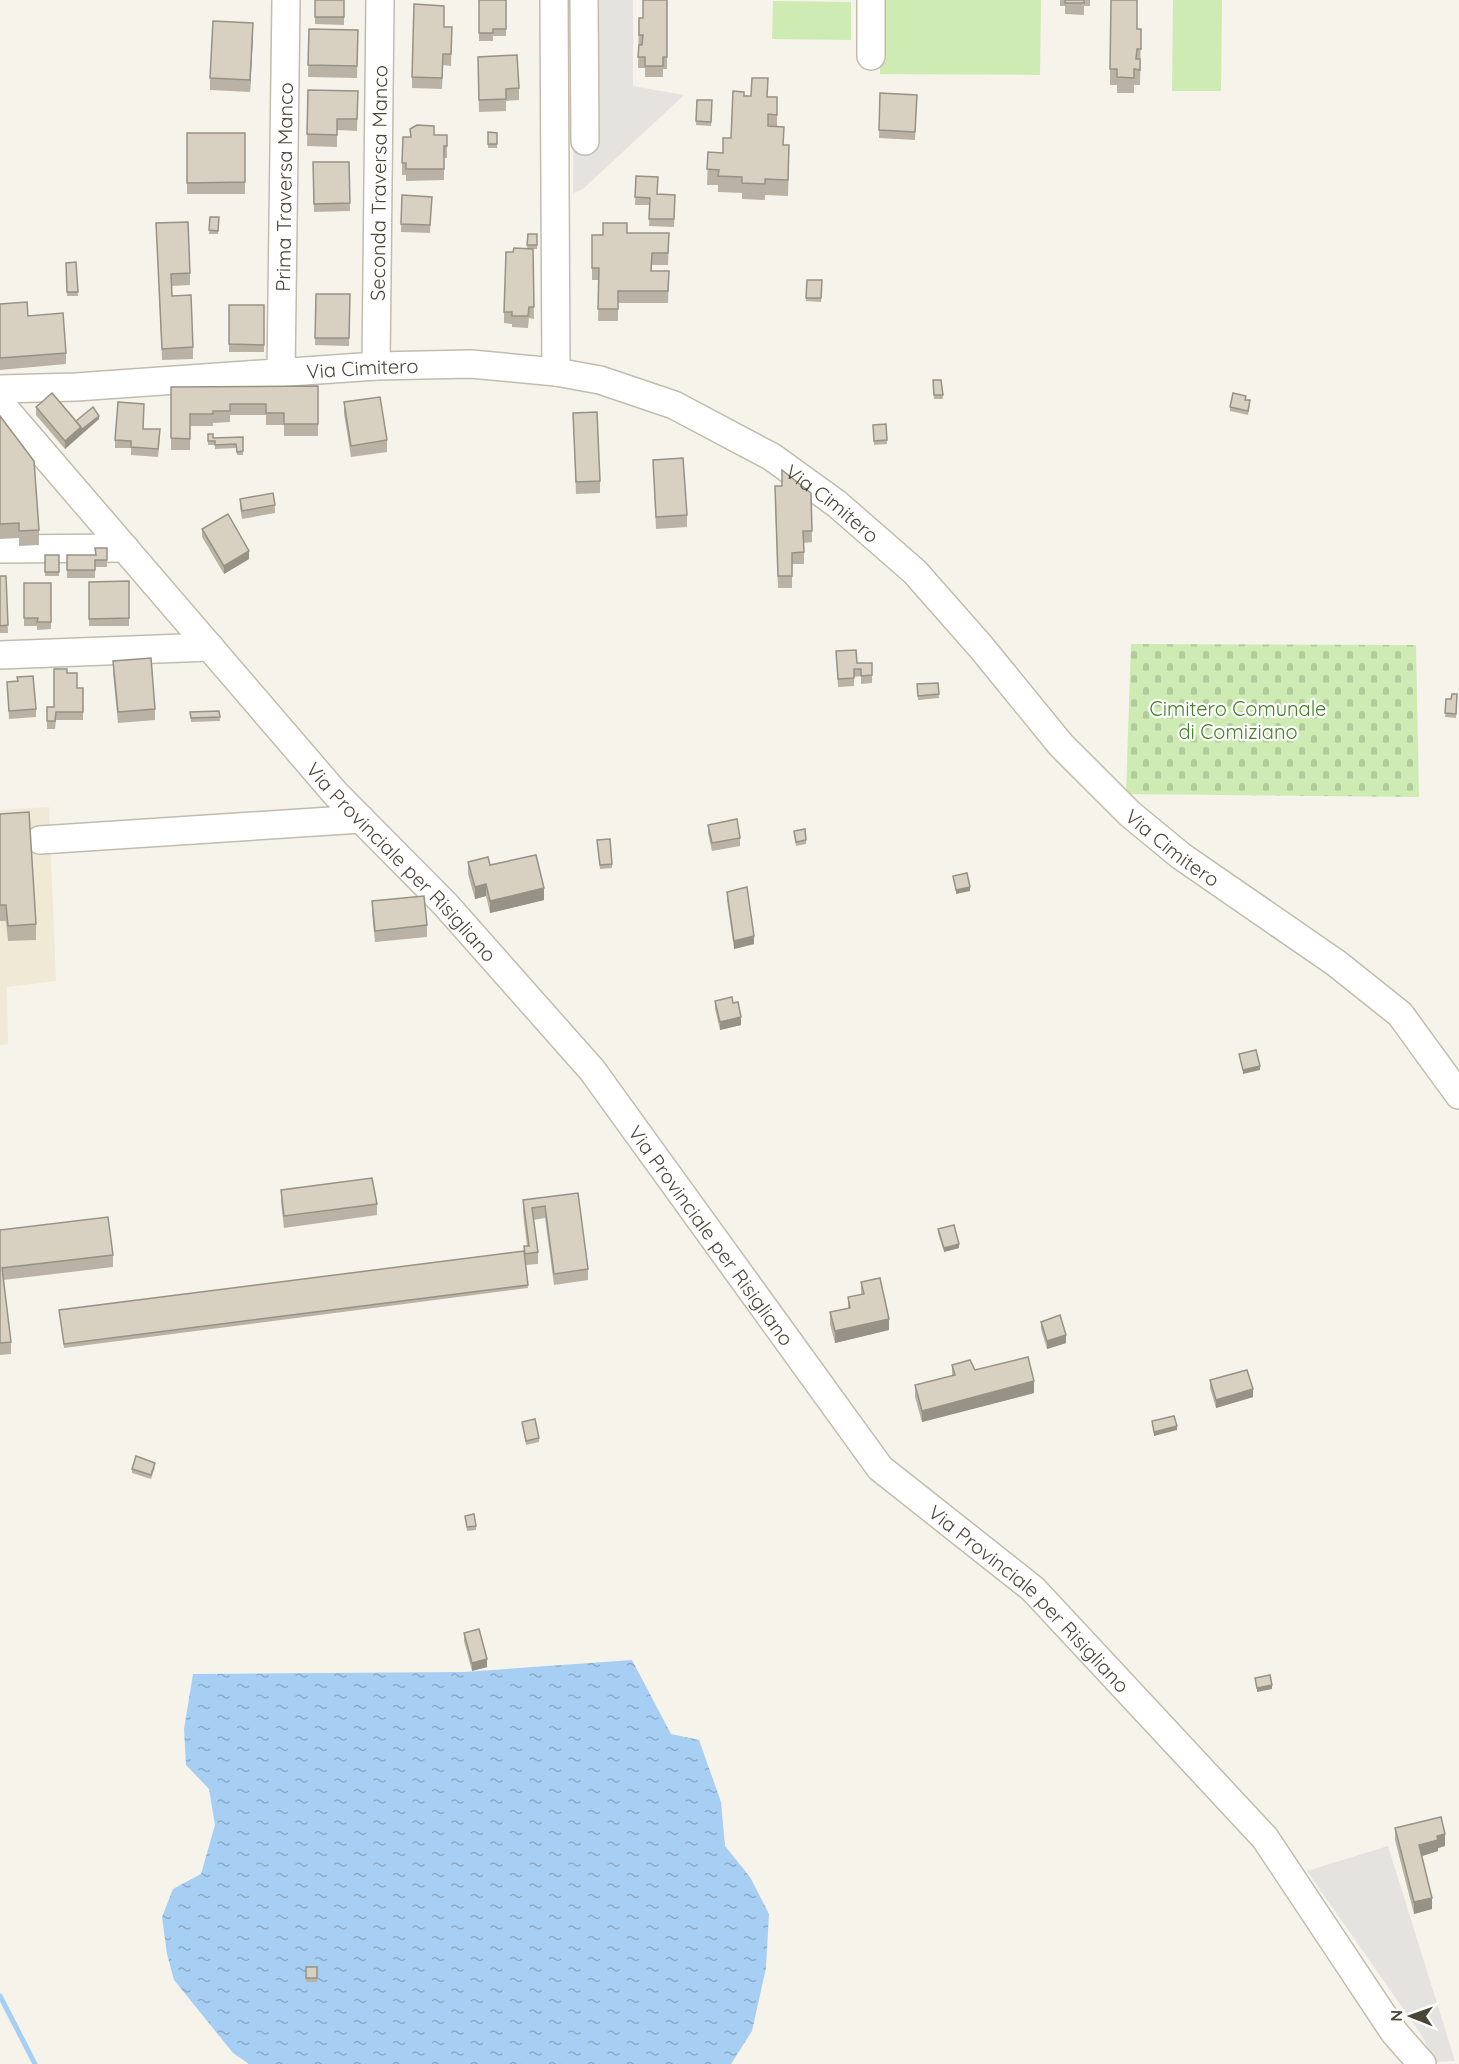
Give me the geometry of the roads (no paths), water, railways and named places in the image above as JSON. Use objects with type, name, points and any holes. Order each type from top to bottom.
[{"type":"street","name":"Prima Traversa Manco","points":[[281,373],[286,0]]},
{"type":"street","name":"Seconda Traversa Manco","points":[[376,366],[380,0]]},
{"type":"street","points":[[554,0],[556,372]]},
{"type":"street","points":[[584,0],[585,141]]},
{"type":"street","points":[[871,0],[871,56]]},
{"type":"street","name":"Via Cimitero","points":[[0,389],[76,387],[376,366],[471,364],[556,372],[600,380],[674,405],[772,457],[837,504],[915,572],[981,647],[1061,745],[1130,814],[1181,856],[1336,963],[1400,1014],[1459,1095]]},
{"type":"street","name":"Via Provinciale per Risigliano","points":[[0,403],[335,793],[445,904],[592,1070],[880,1468],[1033,1589],[1265,1838],[1394,2032],[1422,2064]]},
{"type":"street","points":[[0,549],[125,548]]},
{"type":"street","points":[[0,655],[210,647]]},
{"type":"street","points":[[40,840],[361,819]]},
{"type":"water","points":[[632,1660],[671,1734],[699,1740],[721,1802],[725,1846],[750,1877],[769,1914],[766,1968],[752,2031],[731,2064],[249,2064],[233,2053],[174,1980],[167,1954],[162,1917],[173,1889],[201,1874],[215,1825],[209,1789],[186,1765],[184,1729],[193,1674],[464,1672]]},
{"type":"waterway","points":[[0,1996],[35,2064]]},
{"type":"park label","name":"Cimitero Comunale di Comiziano","points":[[1238,720]]}]
